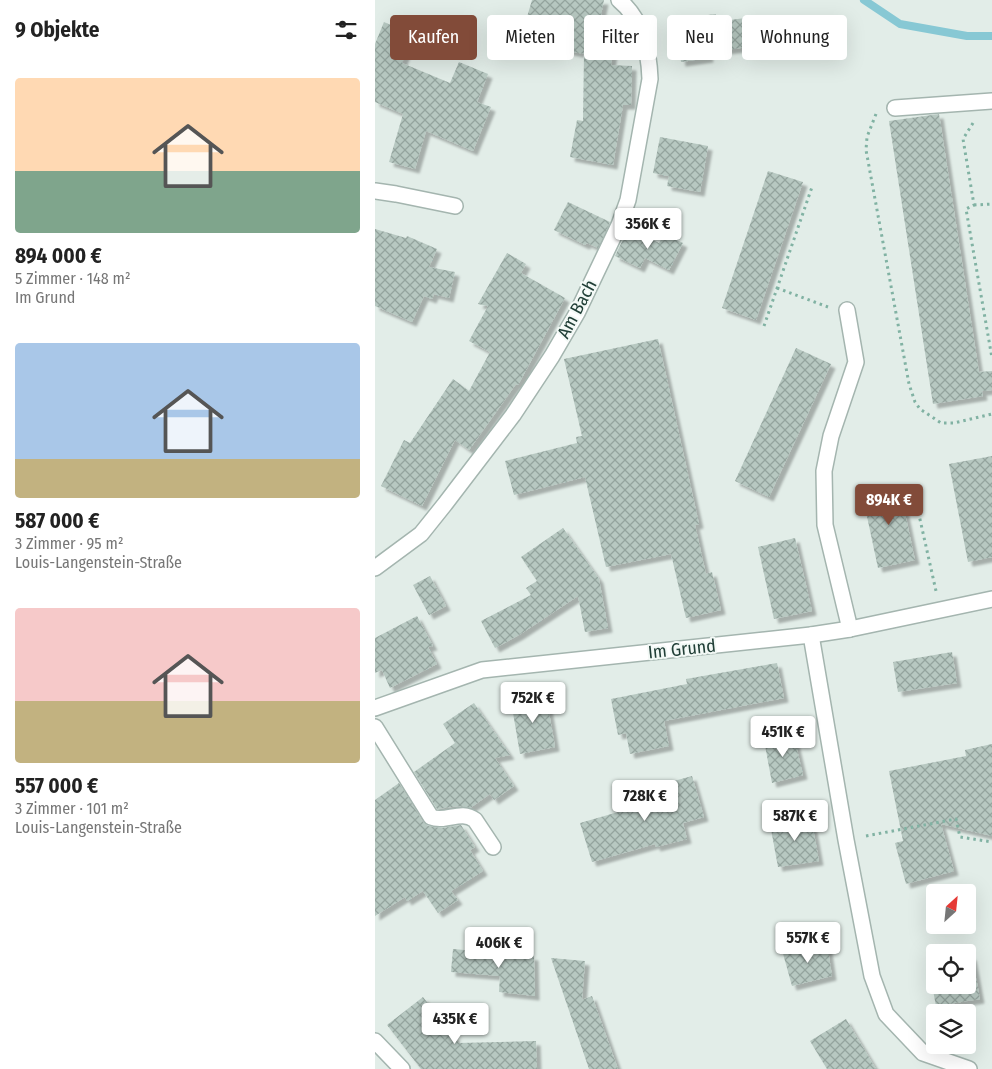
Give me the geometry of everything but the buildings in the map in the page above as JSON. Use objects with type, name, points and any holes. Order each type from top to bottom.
[{"type":"street","name":"Am Bach","points":[[375,568],[421,534],[513,415],[552,356],[577,313],[619,225],[628,200],[650,79],[650,60],[639,24],[627,6],[619,0]]},
{"type":"street","points":[[895,108],[990,101]]},
{"type":"street","points":[[375,191],[455,206]]},
{"type":"street","points":[[848,312],[856,362],[831,436],[824,471],[825,525],[850,630]]},
{"type":"street","name":"Im Grund","points":[[375,708],[482,670],[850,630],[992,599]]},
{"type":"street","points":[[811,635],[845,840],[872,976],[886,1014],[923,1053],[969,1069]]},
{"type":"street","points":[[375,727],[431,817],[437,820],[461,815],[471,817],[493,847]]},
{"type":"street","points":[[375,1040],[402,1069]]},
{"type":"path","points":[[974,205],[963,139],[990,101]]},
{"type":"path","points":[[895,108],[882,110],[875,115],[867,137],[866,150],[909,384],[920,410],[941,423],[954,423],[992,414]]},
{"type":"path","points":[[764,326],[812,187]]},
{"type":"path","points":[[992,204],[974,205],[966,209],[992,358]]},
{"type":"path","points":[[777,288],[848,312]]},
{"type":"path","points":[[917,506],[941,610]]},
{"type":"path","points":[[845,840],[955,819],[961,837],[992,842]]},
{"type":"waterway","points":[[864,0],[900,24],[967,36],[992,36]]}]
